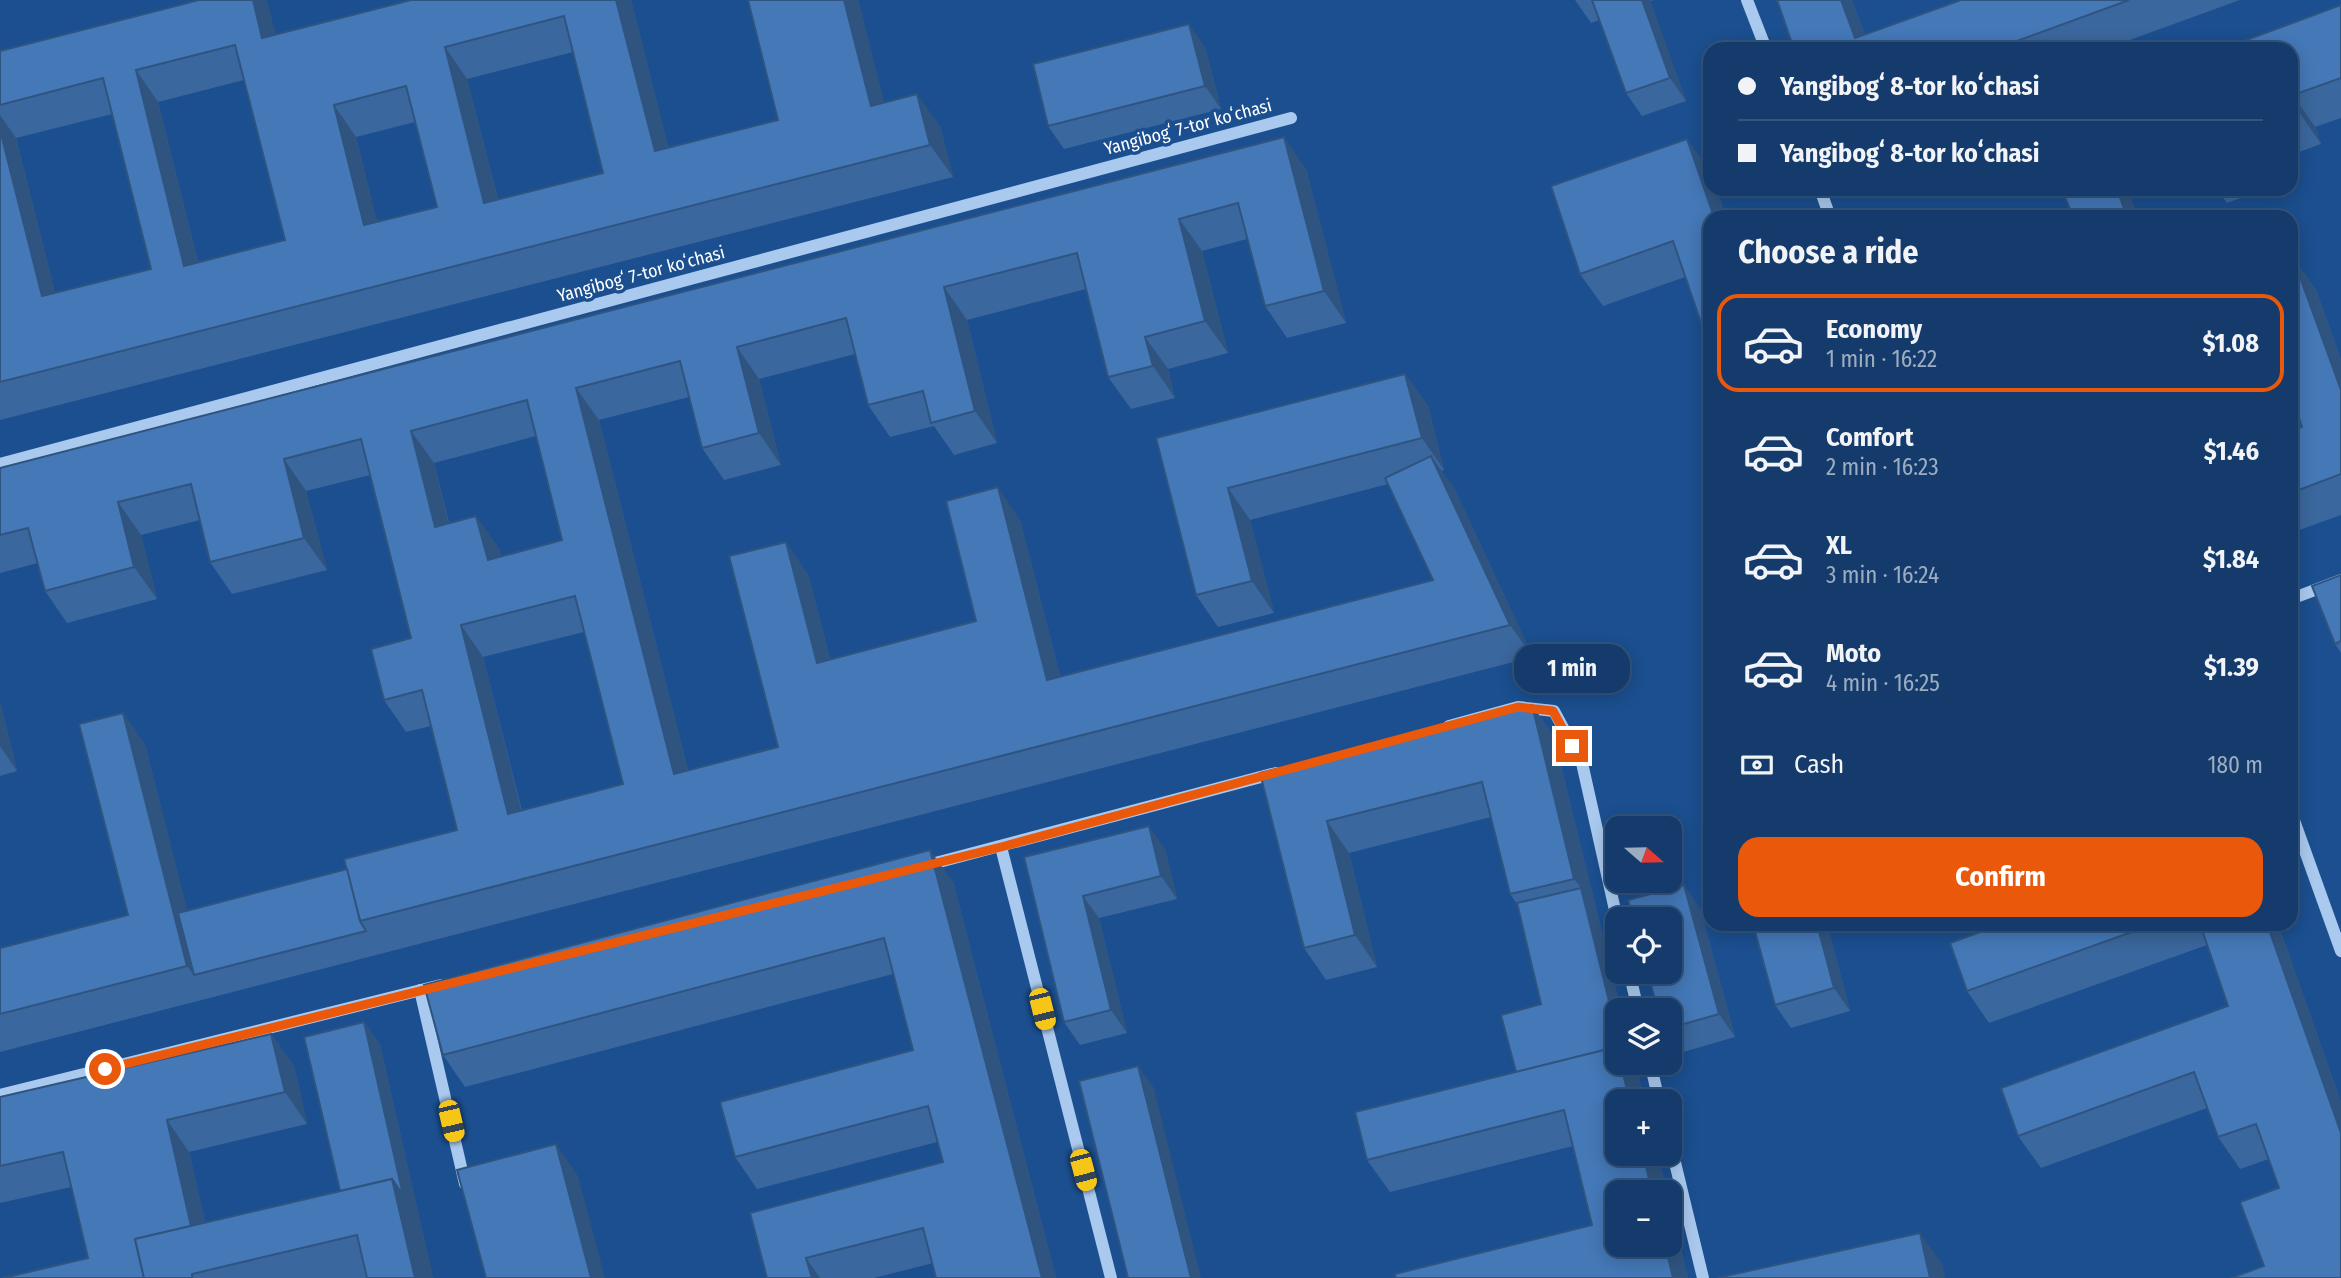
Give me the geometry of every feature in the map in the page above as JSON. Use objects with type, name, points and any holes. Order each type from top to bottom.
[{"type":"street","points":[[1747,0],[1763,42]]},
{"type":"street","name":"Yangibogʻ 7-tor koʻchasi","points":[[0,464],[1290,118]]},
{"type":"street","points":[[2298,596],[2341,580]]},
{"type":"street","points":[[1439,729],[1518,707],[1553,711],[1582,763],[1614,907]]},
{"type":"street","points":[[906,870],[1293,768]]},
{"type":"street","points":[[2298,831],[2341,951]]},
{"type":"street","points":[[1001,847],[1111,1278]]},
{"type":"street","points":[[0,1095],[461,980]]},
{"type":"street","points":[[420,990],[469,1200]]},
{"type":"street","points":[[1676,1166],[1703,1278]]},
{"type":"building","points":[[199,0],[253,0],[262,38],[411,0],[616,0],[655,151],[778,120],[748,0],[844,0],[871,106],[917,94],[930,145],[0,382],[0,130],[42,296],[151,269],[103,78],[0,105],[0,51]],"holes":[[[564,16],[603,173],[484,203],[445,47]],[[235,45],[285,240],[184,266],[136,70]],[[406,86],[437,207],[364,225],[334,105]]]},
{"type":"building","points":[[1592,0],[1642,0],[1670,78],[1626,93]]},
{"type":"building","points":[[1777,0],[1841,0],[1855,38],[1961,0],[2129,0],[2014,42],[1792,42]]},
{"type":"building","points":[[2341,5],[2341,78],[2298,93],[2298,42],[2241,42]]},
{"type":"building","points":[[1189,24],[1205,86],[1048,126],[1033,64]]},
{"type":"building","points":[[1284,137],[1324,291],[1265,306],[1238,203],[1179,219],[1205,321],[1145,337],[1153,366],[1108,377],[1077,253],[944,287],[975,411],[931,423],[923,391],[868,405],[846,318],[737,347],[759,433],[702,448],[680,361],[576,388],[674,774],[778,747],[729,556],[786,542],[817,663],[976,621],[946,501],[998,487],[1047,680],[1433,580],[1385,478],[1431,456],[1510,625],[360,921],[344,859],[457,830],[422,690],[384,700],[371,649],[411,638],[361,439],[284,459],[304,538],[210,562],[191,484],[118,502],[134,567],[45,591],[28,528],[0,535],[0,468]],"holes":[[[527,400],[562,540],[488,560],[476,516],[435,527],[411,431]],[[575,596],[623,784],[508,814],[461,625]]]},
{"type":"building","points":[[1687,139],[1703,185],[1703,196],[1707,196],[1712,210],[1703,210],[1703,329],[1673,241],[1580,274],[1551,186]]},
{"type":"building","points":[[2065,196],[2120,196],[2124,210],[2070,210]]},
{"type":"building","points":[[2298,272],[2341,390],[2341,474],[2298,490],[2298,428],[2302,427],[2298,415]]},
{"type":"building","points":[[1405,374],[1422,438],[1228,488],[1252,581],[1196,595],[1156,438]]},
{"type":"building","points":[[2341,575],[2341,641],[2335,644],[2312,586]]},
{"type":"building","points":[[1532,705],[1574,879],[1510,894],[1482,782],[1327,821],[1355,935],[1304,948],[1260,773]]},
{"type":"building","points":[[123,713],[187,966],[0,1014],[0,948],[128,915],[79,724]]},
{"type":"building","points":[[1149,826],[1161,876],[1083,896],[1111,1010],[1064,1022],[1024,857]]},
{"type":"building","points":[[930,850],[1042,1278],[936,1278],[923,1228],[806,1258],[812,1278],[767,1278],[750,1213],[943,1162],[928,1106],[735,1157],[720,1102],[913,1050],[884,938],[443,1055],[424,985]]},
{"type":"building","points":[[347,869],[360,921],[366,931],[194,975],[178,913]]},
{"type":"building","points":[[1682,886],[1719,1014],[1682,1025],[1682,998],[1655,998],[1651,984],[1682,984],[1682,907],[1630,907],[1628,900],[1654,893],[1682,893]]},
{"type":"building","points":[[1581,888],[1608,998],[1605,998],[1605,1050],[1516,1072],[1501,1015],[1541,1004],[1517,903]]},
{"type":"building","points":[[1755,931],[1819,931],[1834,988],[1775,1005]]},
{"type":"building","points":[[1983,931],[2134,931],[1967,991],[1950,943]]},
{"type":"building","points":[[2202,931],[2269,931],[2341,1133],[2341,1278],[2231,1278],[2264,1266],[2240,1202],[2279,1188],[2256,1124],[2218,1137],[2194,1072],[2018,1136],[2001,1088],[2228,1006]]},
{"type":"building","points":[[364,1022],[403,1195],[392,1179],[340,1191],[304,1037]]},
{"type":"building","points":[[271,1034],[285,1092],[167,1120],[191,1226],[135,1239],[144,1278],[3,1278],[88,1258],[63,1152],[0,1166],[0,1097]]},
{"type":"building","points":[[1605,1050],[1605,1075],[1623,1075],[1627,1089],[1605,1089],[1605,1166],[1646,1166],[1649,1180],[1605,1180],[1605,1257],[1668,1257],[1673,1278],[1396,1278],[1395,1274],[1592,1225],[1564,1110],[1367,1160],[1355,1112]]},
{"type":"building","points":[[1138,1066],[1191,1278],[1128,1278],[1079,1081]]},
{"type":"building","points":[[556,1144],[591,1278],[486,1278],[457,1170]]},
{"type":"building","points":[[392,1179],[415,1278],[367,1278],[357,1235],[192,1274],[192,1278],[144,1278],[135,1239]]},
{"type":"building","points":[[1920,1233],[1930,1278],[1717,1278]]},
{"type":"route","points":[[105,1069],[1001,847],[1518,707],[1553,711],[1572,746]]}]
